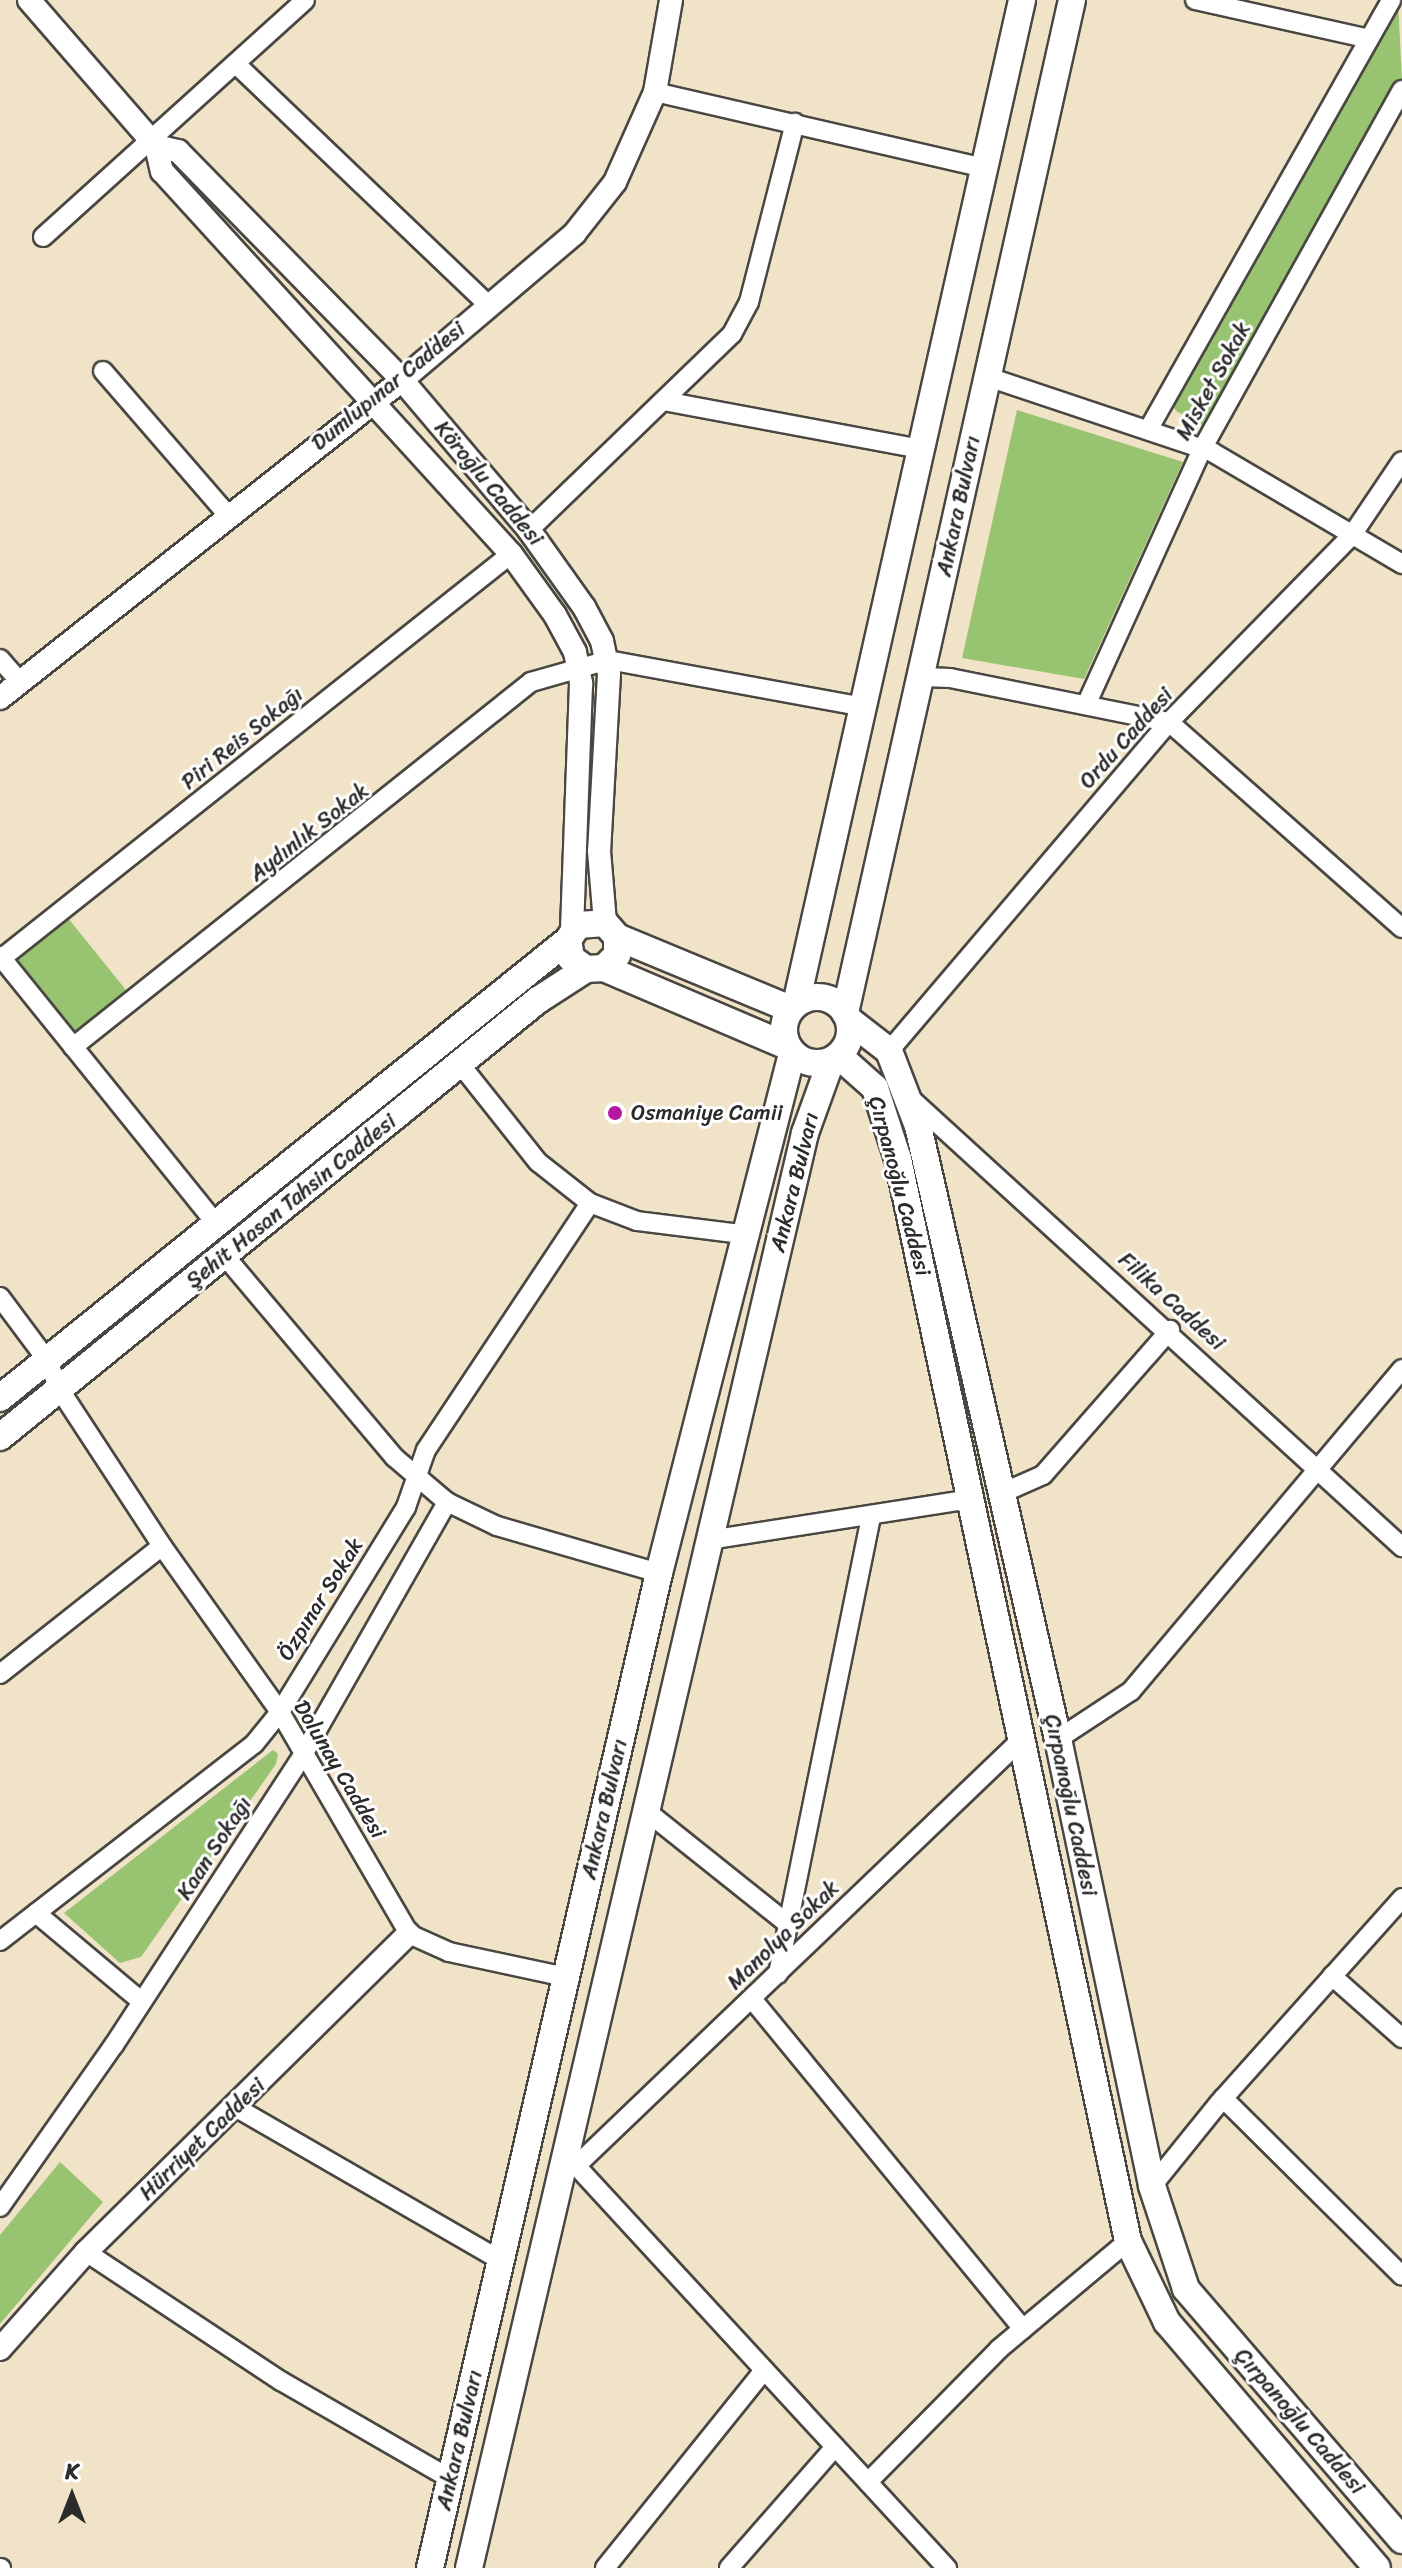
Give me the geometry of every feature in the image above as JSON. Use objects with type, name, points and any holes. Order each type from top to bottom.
[{"type":"main road","name":"Ankara Bulvarı","points":[[430,2568],[659,1573],[749,1235],[790,1050],[783,1030],[793,1007],[863,707],[1022,0]]},
{"type":"main road","name":"Ankara Bulvarı","points":[[469,2568],[570,2159],[645,1810],[805,1133],[835,1058],[849,1039],[847,1017],[923,677],[985,376],[1072,0]]},
{"type":"main road","name":"Şehit Hasan Tahsin Caddesi","points":[[0,1398],[587,921],[611,930]]},
{"type":"main road","points":[[595,969],[617,955],[611,930]]},
{"type":"main road","points":[[611,930],[793,1007],[826,998],[847,1017]]},
{"type":"main road","points":[[570,936],[571,958],[790,1050],[810,1063],[835,1058]]},
{"type":"main road","name":"Şehit Hasan Tahsin Caddesi","points":[[0,1437],[538,1000],[595,969]]},
{"type":"main road","name":"Çırpanoğlu Caddesi","points":[[847,1017],[889,1051],[907,1095],[1058,1739],[1152,2186],[1186,2289],[1402,2540]]},
{"type":"main road","name":"Çırpanoğlu Caddesi","points":[[835,1058],[866,1076],[881,1101],[911,1212],[1128,2241],[1167,2322],[1377,2568]]},
{"type":"street","name":"Köroğlu Caddesi","points":[[29,0],[153,143],[162,171],[511,554],[555,615],[579,665],[570,936]]},
{"type":"street","points":[[43,237],[153,143],[305,0]]},
{"type":"street","name":"Dumlupınar Caddesi","points":[[0,698],[227,514],[373,399],[402,380],[574,234],[601,203],[655,92],[671,0]]},
{"type":"street","points":[[1195,0],[1232,4],[1369,39]]},
{"type":"street","points":[[1148,430],[1391,0]]},
{"type":"street","points":[[236,64],[488,305]]},
{"type":"street","name":"Misket Sokak","points":[[1086,705],[1202,449],[1402,90]]},
{"type":"street","points":[[655,92],[983,168]]},
{"type":"street","points":[[529,530],[732,334],[749,302],[795,123]]},
{"type":"street","name":"Köroğlu Caddesi","points":[[153,143],[178,151],[402,380],[529,530],[584,607],[608,660],[599,851],[611,930]]},
{"type":"street","points":[[103,371],[227,514]]},
{"type":"street","points":[[985,376],[1202,449],[1402,564]]},
{"type":"street","points":[[664,401],[921,449]]},
{"type":"street","name":"Ordu Caddesi","points":[[889,1051],[1169,722],[1352,535],[1402,461]]},
{"type":"street","name":"Piri Reis Sokağı","points":[[1,957],[511,554]]},
{"type":"street","points":[[0,659],[20,682]]},
{"type":"street","points":[[608,660],[863,707]]},
{"type":"street","name":"Aydınlık Sokak","points":[[73,1047],[374,812],[503,702],[531,682],[579,665],[608,660]]},
{"type":"street","points":[[923,677],[950,678],[1169,722],[1402,928]]},
{"type":"street","points":[[1,957],[215,1222]]},
{"type":"street","points":[[460,1064],[512,1134],[590,1203],[637,1221],[749,1235]]},
{"type":"street","name":"Filika Caddesi","points":[[907,1095],[1170,1330],[1402,1547]]},
{"type":"street","name":"Özpınar Sokak","points":[[0,1941],[254,1744],[280,1712],[406,1507],[426,1450],[590,1203]]},
{"type":"street","points":[[224,1255],[416,1479],[447,1502],[497,1526],[659,1573]]},
{"type":"street","name":"Dolunay Caddesi","points":[[0,1297],[47,1360],[60,1390],[162,1546],[280,1712],[409,1934]]},
{"type":"street","points":[[1000,1494],[1043,1475],[1170,1330]]},
{"type":"street","points":[[1058,1739],[1131,1691],[1232,1576],[1317,1465],[1402,1369]]},
{"type":"street","points":[[709,1540],[971,1499]]},
{"type":"street","name":"Kaan Sokağı","points":[[0,2207],[142,2002],[304,1753],[447,1502]]},
{"type":"street","points":[[778,1974],[871,1517]]},
{"type":"street","points":[[0,1674],[162,1546]]},
{"type":"street","name":"Manolya Sokak","points":[[570,2159],[752,1999],[1022,1739]]},
{"type":"street","points":[[645,1810],[788,1924]]},
{"type":"street","points":[[1152,2186],[1223,2098],[1402,1898]]},
{"type":"street","points":[[36,1913],[142,2002]]},
{"type":"street","points":[[409,1934],[449,1952],[566,1977]]},
{"type":"street","name":"Hürriyet Caddesi","points":[[0,2349],[86,2252],[409,1934]]},
{"type":"street","points":[[1332,1976],[1402,2038]]},
{"type":"street","points":[[752,1999],[1023,2329]]},
{"type":"street","points":[[1223,2098],[1402,2276]]},
{"type":"street","points":[[235,2107],[502,2261]]},
{"type":"street","points":[[570,2159],[947,2568]]},
{"type":"street","points":[[868,2482],[1023,2329],[1128,2241]]},
{"type":"street","points":[[86,2252],[281,2381],[449,2478]]},
{"type":"street","points":[[605,2568],[764,2370]]},
{"type":"street","points":[[729,2568],[835,2447]]},
{"type":"green space","points":[[1398,0],[1402,81],[1206,427],[1176,411],[1171,402]]},
{"type":"green space","points":[[1017,410],[1183,462],[1084,679],[962,658]]},
{"type":"green space","points":[[68,918],[130,995],[76,1038],[14,961]]},
{"type":"green space","points":[[273,1750],[278,1754],[276,1764],[141,1957],[120,1963],[64,1913]]},
{"type":"green space","points":[[60,2162],[103,2202],[0,2324],[0,2235]]},
{"type":"place","name":"Osmaniye Camii","points":[[615,1113]]}]
